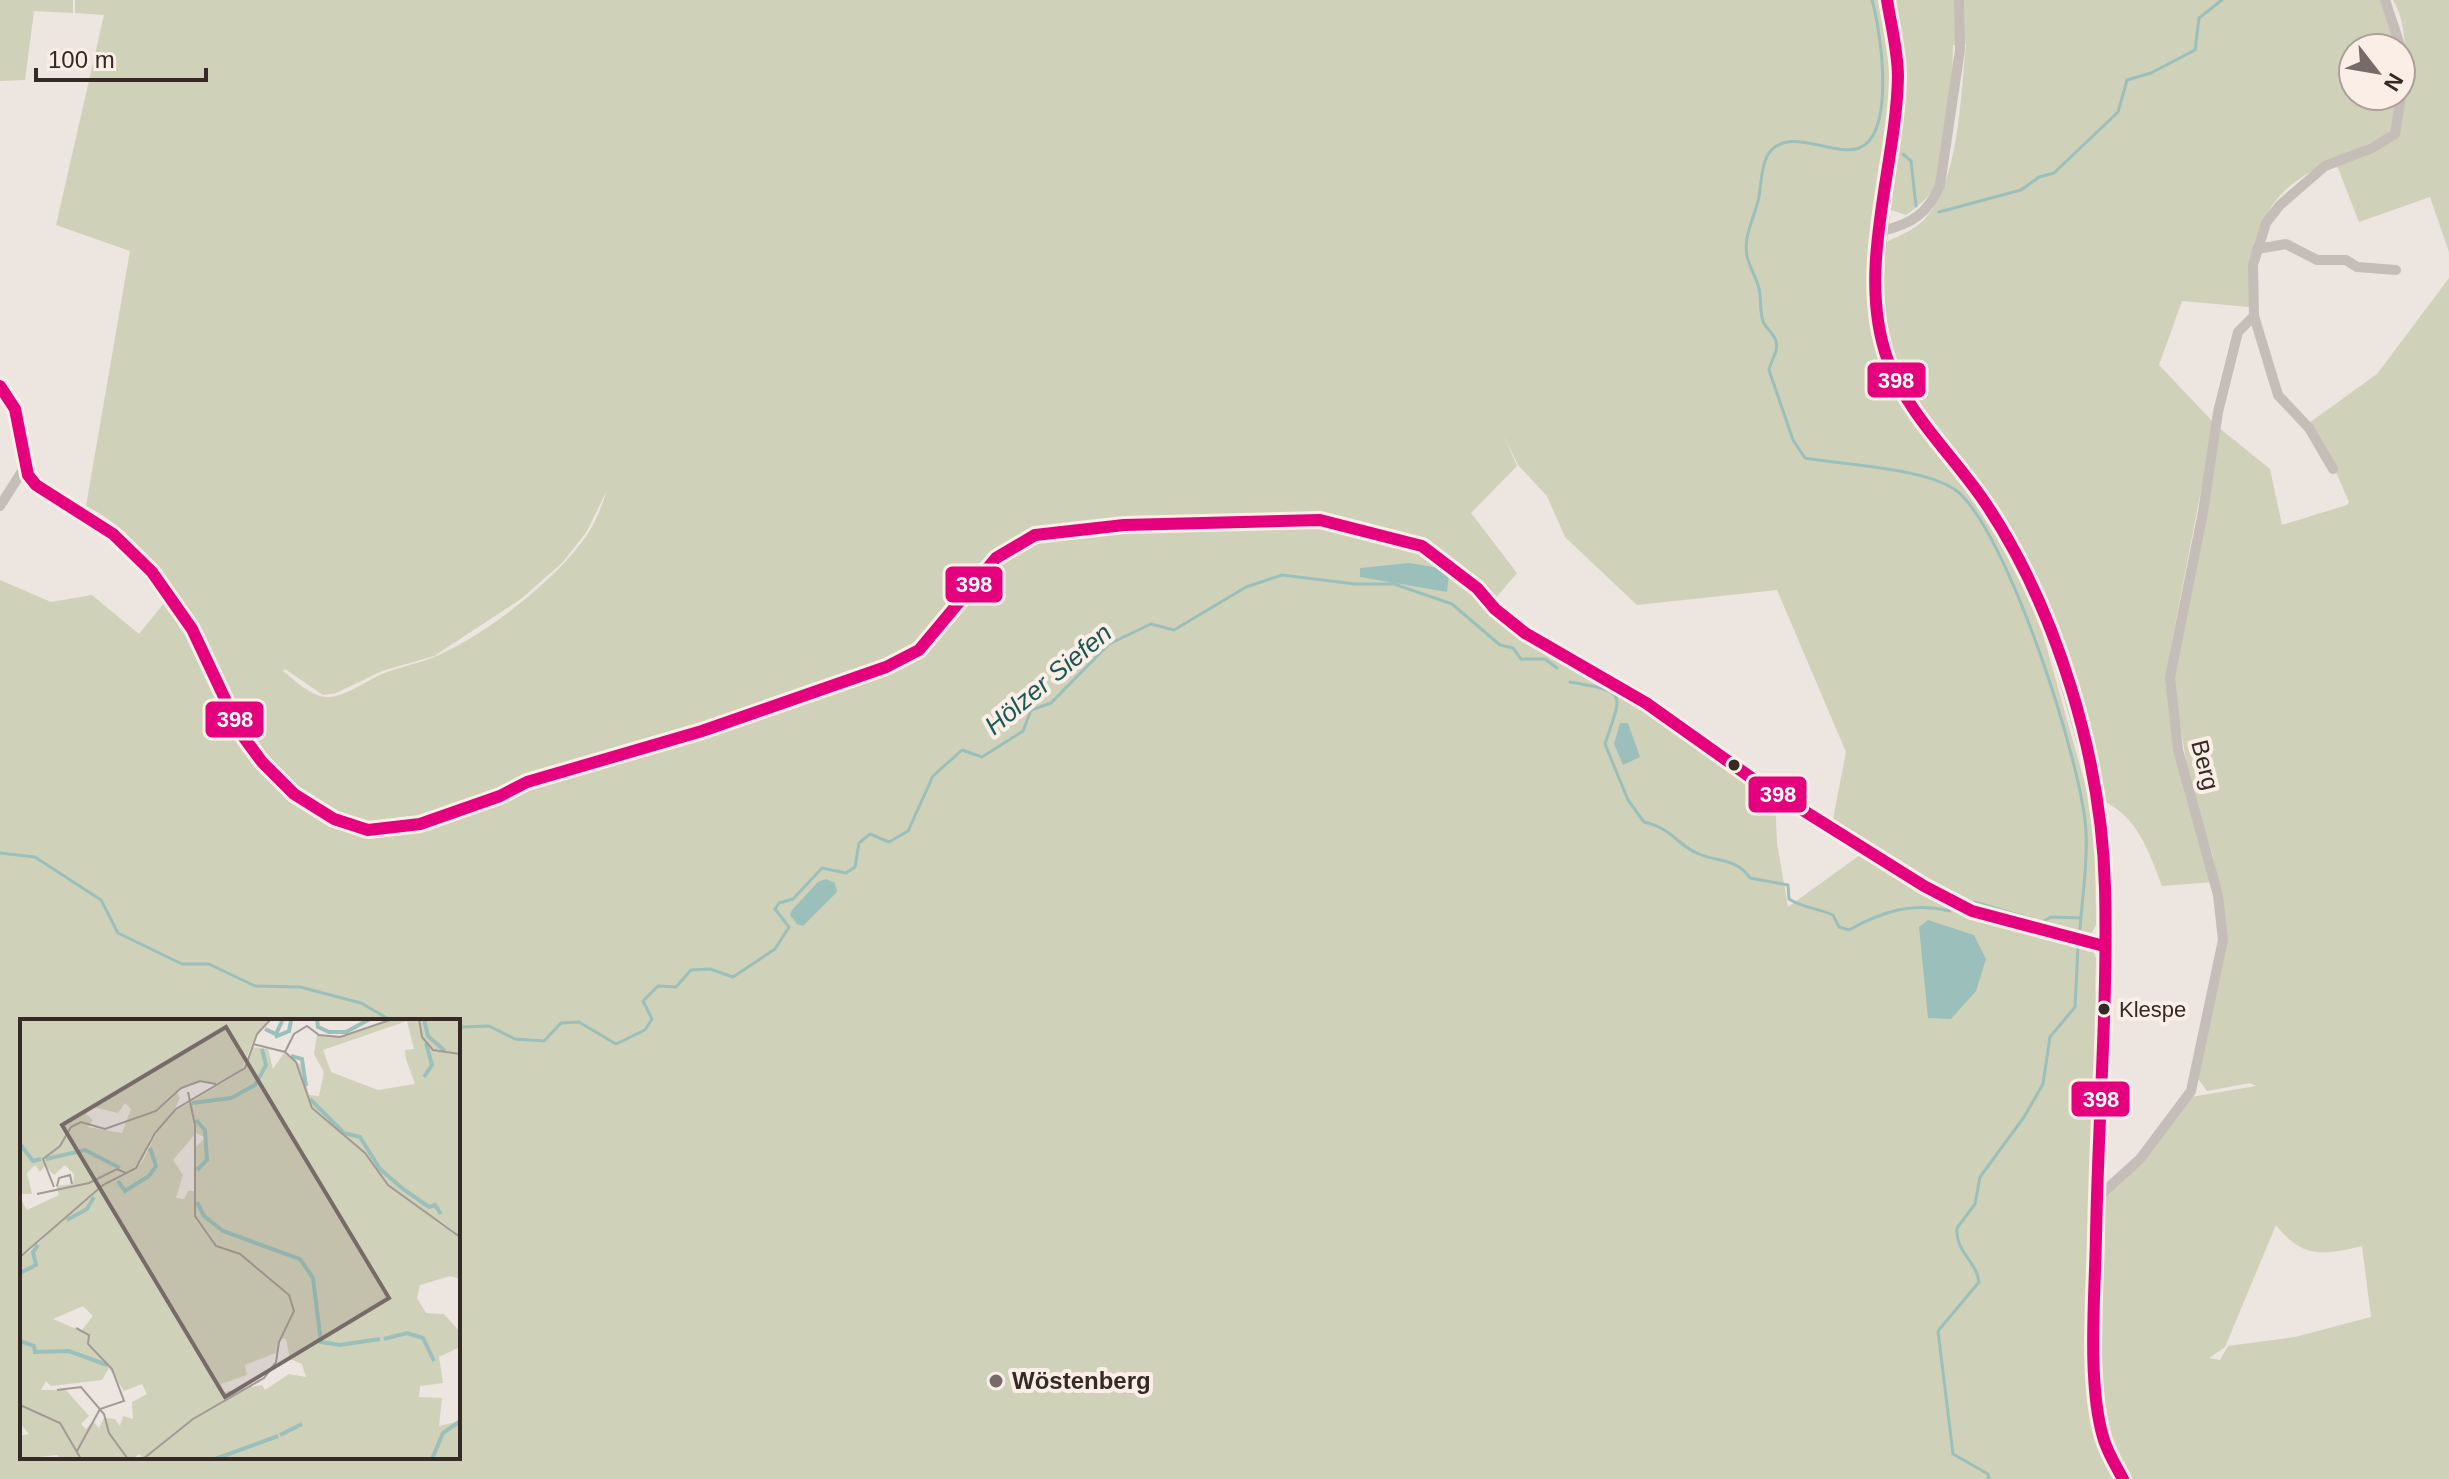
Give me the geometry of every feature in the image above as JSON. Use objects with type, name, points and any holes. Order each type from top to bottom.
[{"type":"main road","points":[[1887,0],[1898,74],[1875,321],[1892,376],[1925,427],[2004,531],[2030,583],[2092,772],[2101,821],[2104,946],[2096,1399],[2103,1439],[2123,1479]]},
{"type":"street","points":[[1882,231],[1908,225],[1934,198],[1940,185],[1960,50],[1959,0]]},
{"type":"street","points":[[2385,0],[2396,32]]},
{"type":"street","points":[[2333,469],[2309,428],[2278,395],[2254,316],[2251,287],[2257,249],[2266,223],[2298,188],[2325,166],[2372,148],[2395,134],[2398,112]]},
{"type":"street","points":[[2257,249],[2286,244],[2317,260],[2346,260],[2357,267],[2396,270]]},
{"type":"street","name":"Berg","points":[[2099,1196],[2140,1159],[2191,1091],[2223,940],[2218,895],[2178,750],[2170,677],[2203,512],[2218,412],[2238,332],[2254,316]]},
{"type":"street","points":[[0,386],[15,409],[28,475],[36,485],[113,534],[152,572],[192,629],[242,735],[262,762],[294,794],[334,819],[368,830],[420,824],[556,772],[702,731],[886,667],[919,650],[996,558],[1035,535],[1124,525],[1292,519],[1357,527],[1422,546],[1477,588],[1495,609],[1525,633],[1646,703],[1753,779],[1924,886],[1972,911],[2104,946]]},
{"type":"street","points":[[0,506],[26,465]]},
{"type":"green space","points":[[0,0],[73,0],[73,13],[34,11],[25,80],[0,81]]},
{"type":"green space","points":[[75,0],[2380,0],[2391,32],[2337,32],[2337,112],[2396,112],[2393,132],[2322,165],[2288,188],[2275,201],[2267,216],[2258,249],[2249,307],[2182,301],[2159,365],[2214,423],[2170,651],[2179,739],[2214,882],[2162,886],[2147,848],[2134,826],[2103,801],[2049,612],[1893,367],[1882,315],[1886,242],[1924,220],[1945,184],[1960,111],[1966,44],[1953,45],[1949,131],[1939,178],[1926,199],[1906,215],[1891,210],[1905,81],[1893,77],[1869,314],[1881,368],[1905,411],[1959,478],[2002,541],[2038,617],[2095,819],[2096,925],[2090,936],[1977,909],[1945,895],[1832,824],[1846,752],[1777,590],[1637,605],[1565,537],[1547,496],[1518,465],[1503,434],[1517,466],[1471,513],[1517,573],[1488,607],[1518,635],[1593,680],[1634,693],[1775,795],[1777,843],[1788,907],[1864,852],[1940,898],[2091,946],[2096,958],[2091,1195],[2098,1437],[2117,1479],[0,1479],[0,580],[51,602],[92,595],[139,634],[169,597],[199,646],[235,719],[239,715],[195,628],[157,569],[112,522],[86,506],[130,251],[56,225],[104,15],[75,13]],"holes":[[[607,490],[590,530],[557,570],[518,605],[475,635],[454,647],[428,659],[382,674],[332,697],[325,697],[302,687],[283,671],[285,669],[323,695],[336,693],[382,671],[434,656],[521,599],[563,562],[587,531]],[[1023,536],[1022,541],[988,564],[925,637],[896,661],[863,677],[773,703],[771,699],[877,667],[906,651],[929,628],[977,565]]]},
{"type":"green space","points":[[2393,0],[2449,0],[2449,252],[2430,197],[2359,222],[2336,163],[2397,136],[2402,112],[2417,112],[2417,32],[2403,32]]},
{"type":"green space","points":[[2449,278],[2449,1479],[2131,1479],[2117,1451],[2107,1418],[2102,1382],[2099,1304],[2102,1197],[2191,1097],[2256,1086],[2250,1083],[2207,1091],[2197,1077],[2226,941],[2213,856],[2190,784],[2173,683],[2218,427],[2270,469],[2282,525],[2347,505],[2349,502],[2329,456],[2309,423],[2377,374]],"holes":[[[2276,1225],[2295,1244],[2315,1252],[2362,1246],[2371,1317],[2295,1337],[2228,1346],[2220,1360],[2209,1358],[2225,1347]]]},
{"type":"water","points":[[1409,563],[1446,569],[1449,572],[1447,592],[1360,577],[1360,568]]},
{"type":"water","points":[[1620,723],[1628,723],[1640,757],[1623,765],[1614,744]]},
{"type":"water","points":[[826,879],[835,883],[837,892],[803,926],[797,924],[790,915],[792,910],[818,882]]},
{"type":"water","points":[[1928,920],[1974,935],[1986,959],[1976,991],[1951,1019],[1928,1018],[1919,927]]},
{"type":"waterway","points":[[1872,0],[1883,80],[1878,123],[1871,139],[1859,148],[1849,150],[1786,142],[1775,147],[1767,156],[1764,166],[1746,248],[1759,289],[1763,321],[1777,345],[1769,370],[1793,440],[1805,458],[1907,473],[1945,484],[1958,492],[1978,516],[1999,553],[2040,653],[2082,800],[2086,869],[2080,929]]},
{"type":"waterway","points":[[1939,212],[2021,190],[2039,177],[2054,173],[2118,112],[2127,80],[2151,73],[2195,50],[2199,18],[2222,0]]},
{"type":"waterway","points":[[1903,154],[1911,161],[1916,206]]},
{"type":"waterway","name":"Hölzer Siefen","points":[[460,1027],[489,1026],[515,1039],[544,1041],[561,1023],[579,1022],[616,1044],[645,1030],[652,1019],[643,1001],[658,986],[676,987],[691,970],[710,969],[733,977],[775,949],[789,927],[775,909],[779,903],[793,899],[822,868],[846,873],[855,867],[859,843],[870,834],[889,842],[908,831],[933,776],[962,750],[982,757],[1023,731],[1031,710],[1051,703],[1109,644],[1151,624],[1174,630],[1246,587],[1282,575],[1355,584],[1394,584],[1452,604],[1500,645],[1513,648],[1521,659],[1545,659],[1557,668]]},
{"type":"waterway","name":"Hölzer Siefen","points":[[1570,682],[1603,689],[1616,697],[1615,714],[1605,744],[1628,800],[1644,822],[1669,833],[1699,854],[1739,867],[1750,878],[1788,885],[1789,899],[1833,915],[1839,927],[1849,930],[1898,910],[1936,908],[1950,911]]},
{"type":"waterway","name":"Hölzer Siefen","points":[[0,853],[35,857],[101,900],[118,933],[182,964],[209,964],[255,986],[300,987],[361,1003],[389,1019]]},
{"type":"waterway","name":"Hölzer Siefen","points":[[1974,902],[2042,922],[2051,917],[2081,918]]},
{"type":"waterway","points":[[1989,1479],[1988,1474],[1953,1454],[1938,1331],[1979,1282],[1959,1243],[1957,1228],[1975,1204],[1980,1177],[2024,1117],[2043,1084],[2050,1037],[2075,1007],[2078,947]]},
{"type":"transit line","name":"398","points":[[1887,0],[1898,77],[1876,256],[1875,292],[1879,327],[1888,361],[1908,401],[1988,507],[2035,593],[2072,690],[2095,790],[2102,840],[2106,932],[2093,1365],[2103,1437],[2123,1479]]},
{"type":"transit line","name":"398","points":[[0,386],[15,409],[28,475],[36,485],[113,534],[152,572],[192,629],[242,735],[262,762],[294,794],[334,819],[368,830],[420,824],[500,796],[527,782],[702,731],[886,667],[919,650],[996,558],[1035,535],[1124,525],[1320,520],[1422,546],[1477,588],[1495,609],[1525,633],[1646,703],[1753,779],[1924,886],[1972,911],[2104,946]]},
{"type":"place","name":"Klespe","points":[[2104,1009]]},
{"type":"place","name":"Wöstenberg","points":[[996,1381]]}]
